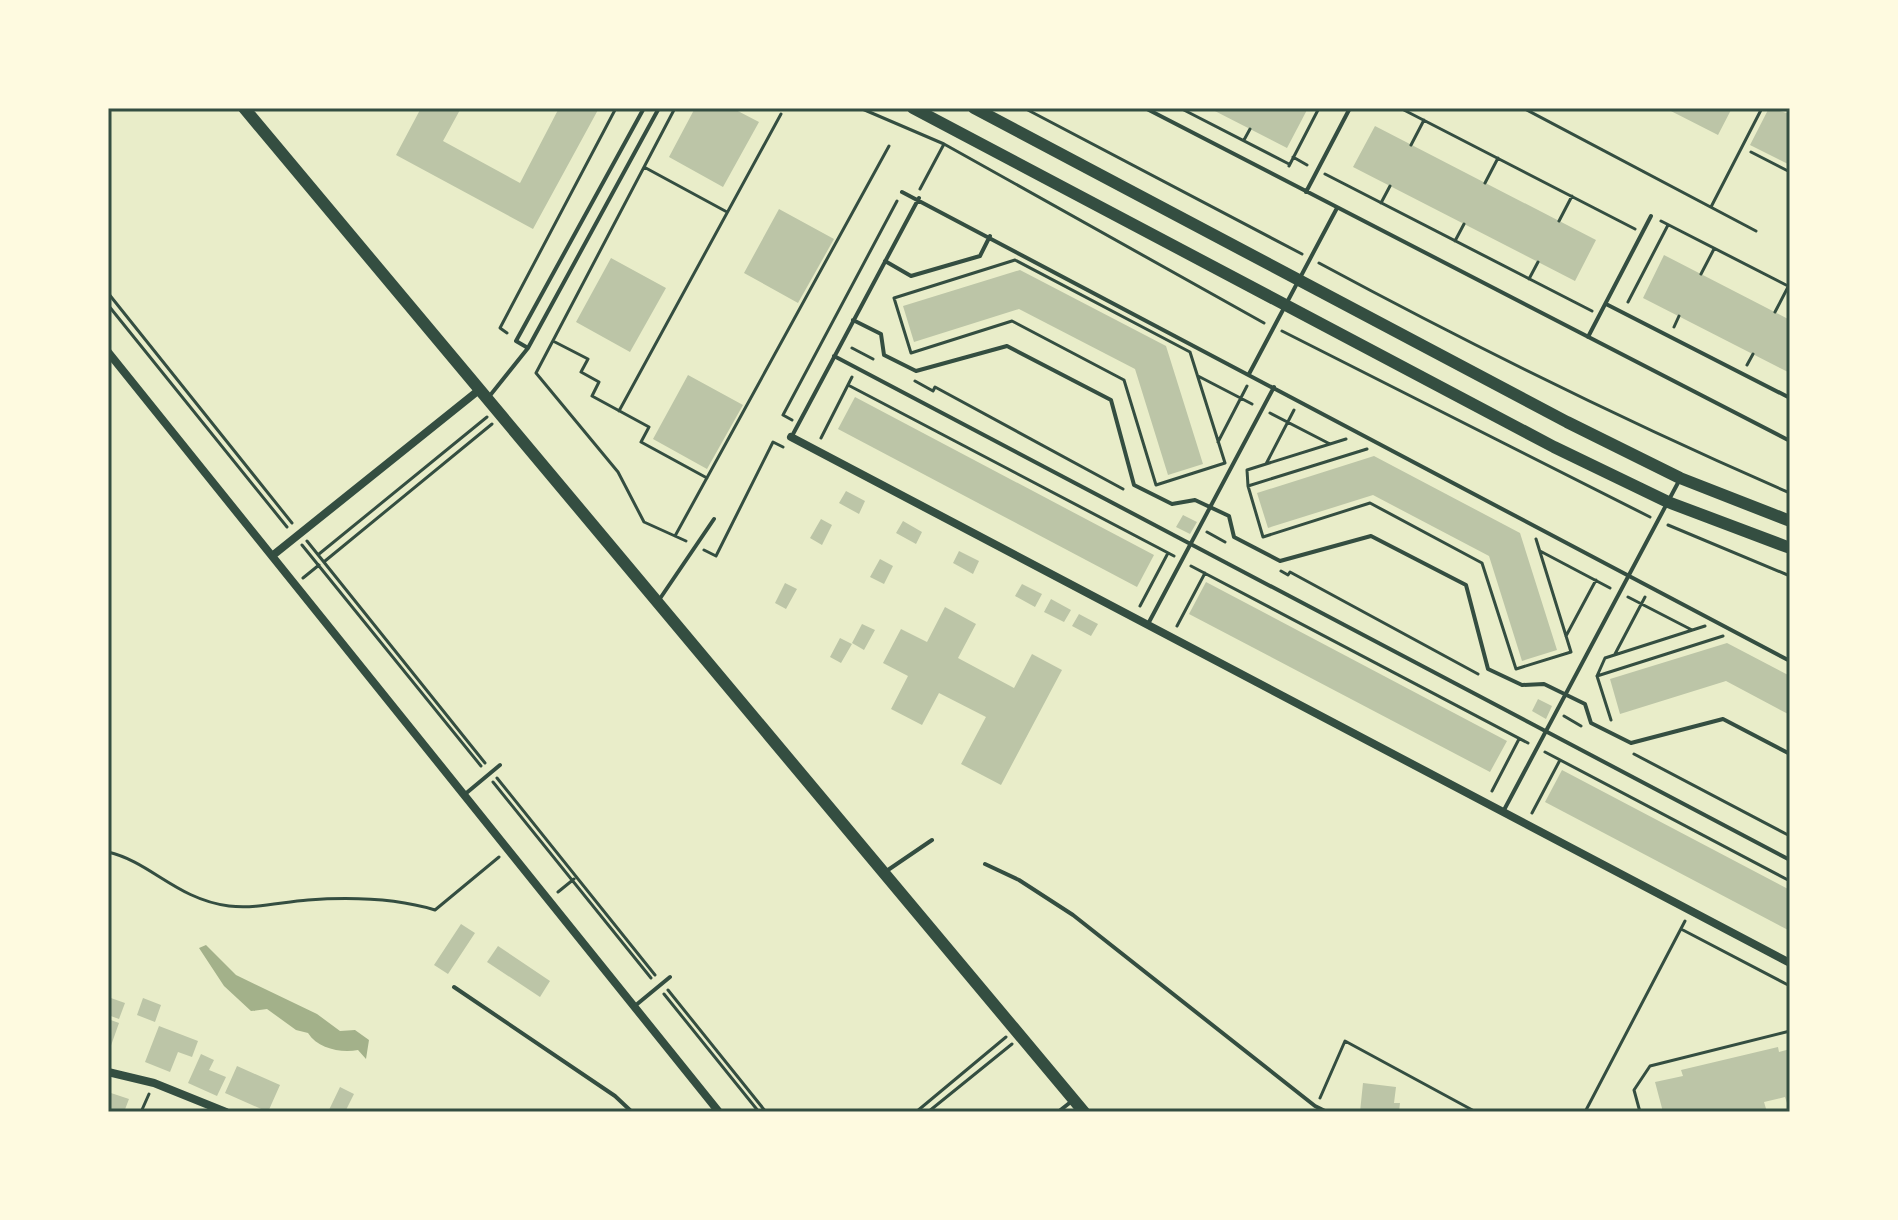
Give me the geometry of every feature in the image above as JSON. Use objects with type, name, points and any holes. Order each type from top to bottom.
[{"type":"main road","points":[[244,108],[1084,1112]]},
{"type":"main road","points":[[913,108],[1441,390],[1668,502],[1790,548]]},
{"type":"main road","points":[[974,108],[1298,281],[1680,478],[1790,521]]},
{"type":"street","points":[[108,352],[719,1112]]},
{"type":"street","points":[[272,556],[483,394]]},
{"type":"street","points":[[791,437],[1790,963]]},
{"type":"street","points":[[108,1072],[154,1083],[226,1112]]},
{"type":"lane","points":[[528,348],[516,341],[644,108]]},
{"type":"lane","points":[[483,394],[528,348],[659,108]]},
{"type":"lane","points":[[1145,108],[1790,441]]},
{"type":"lane","points":[[1306,192],[1350,108]]},
{"type":"lane","points":[[902,192],[919,198],[1790,661]]},
{"type":"lane","points":[[791,437],[919,198]]},
{"type":"lane","points":[[1251,374],[1337,208]]},
{"type":"lane","points":[[1588,337],[1651,216]]},
{"type":"lane","points":[[885,261],[911,276],[980,256],[990,236]]},
{"type":"lane","points":[[1606,304],[1790,398]]},
{"type":"lane","points":[[853,320],[881,334],[884,355],[916,371],[1007,346],[1111,400],[1134,485],[1172,504],[1195,500],[1229,516],[1234,537],[1280,561],[1371,536],[1466,585],[1488,669],[1522,685],[1544,684],[1566,694],[1585,704],[1591,723],[1631,743],[1723,719],[1790,754]]},
{"type":"lane","points":[[834,356],[1790,860]]},
{"type":"lane","points":[[1148,624],[1274,387]]},
{"type":"lane","points":[[1503,812],[1680,478]]},
{"type":"lane","points":[[658,601],[698,547],[714,519]]},
{"type":"lane","points":[[464,795],[500,765]]},
{"type":"lane","points":[[884,873],[932,840]]},
{"type":"lane","points":[[985,864],[1019,880],[1073,915],[1315,1106],[1327,1112]]},
{"type":"lane","points":[[634,1007],[670,977]]},
{"type":"lane","points":[[454,987],[615,1096],[632,1112]]},
{"type":"lane","points":[[1058,1112],[1074,1099]]},
{"type":"lane","points":[[1311,1112],[1315,1106]]},
{"type":"path","points":[[516,341],[500,328],[616,108]]},
{"type":"path","points":[[675,108],[536,373],[618,472],[644,522],[716,556],[773,442]]},
{"type":"path","points":[[860,108],[944,144],[1182,280],[1657,521],[1790,576]]},
{"type":"path","points":[[1024,108],[1507,363],[1790,493]]},
{"type":"path","points":[[1180,108],[1289,164]]},
{"type":"path","points":[[1281,180],[1319,108]]},
{"type":"path","points":[[1400,108],[1660,242]]},
{"type":"path","points":[[1523,108],[1756,231]]},
{"type":"path","points":[[1711,207],[1762,108]]},
{"type":"path","points":[[619,411],[781,114]]},
{"type":"path","points":[[1411,145],[1424,120]]},
{"type":"path","points":[[1244,141],[1250,129]]},
{"type":"path","points":[[920,189],[944,144]]},
{"type":"path","points":[[675,536],[889,146]]},
{"type":"path","points":[[1751,152],[1790,172]]},
{"type":"path","points":[[1293,157],[1600,315]]},
{"type":"path","points":[[1485,183],[1498,158]]},
{"type":"path","points":[[644,167],[727,212]]},
{"type":"path","points":[[1381,203],[1390,186]]},
{"type":"path","points":[[783,415],[902,192]]},
{"type":"path","points":[[1559,221],[1572,196]]},
{"type":"path","points":[[1651,216],[1789,287],[1775,312]]},
{"type":"path","points":[[1455,241],[1464,224]]},
{"type":"path","points":[[1626,306],[1668,225]]},
{"type":"path","points":[[1701,274],[1715,248]]},
{"type":"path","points":[[1015,260],[894,298],[911,353],[1012,321],[1124,380],[1156,485],[1225,463],[1190,352]]},
{"type":"path","points":[[1529,279],[1538,262]]},
{"type":"path","points":[[108,293],[298,536]]},
{"type":"path","points":[[108,305],[316,557],[759,1112]]},
{"type":"path","points":[[1673,329],[1679,316]]},
{"type":"path","points":[[553,341],[588,359],[581,372],[599,382],[592,396],[649,427],[641,442],[707,478]]},
{"type":"path","points":[[841,342],[878,362]]},
{"type":"path","points":[[1746,367],[1753,354]]},
{"type":"path","points":[[820,438],[857,368]]},
{"type":"path","points":[[1218,442],[1251,374]]},
{"type":"path","points":[[906,376],[933,391],[935,387],[1135,496]]},
{"type":"path","points":[[848,385],[1790,881]]},
{"type":"path","points":[[1266,464],[1299,400]]},
{"type":"path","points":[[316,557],[499,413]]},
{"type":"path","points":[[323,562],[499,413]]},
{"type":"path","points":[[1352,437],[1247,470],[1248,486],[1263,537],[1370,503],[1482,563],[1516,669],[1571,652],[1534,531]]},
{"type":"path","points":[[1248,486],[1373,447]]},
{"type":"path","points":[[1199,528],[1232,545]]},
{"type":"path","points":[[1168,553],[1140,606],[1177,626],[1205,573]]},
{"type":"path","points":[[316,557],[490,774]]},
{"type":"path","points":[[1274,568],[1303,579],[1490,680]]},
{"type":"path","points":[[1566,636],[1596,580]]},
{"type":"path","points":[[1615,654],[1650,587]]},
{"type":"path","points":[[1611,720],[1597,676],[1605,658],[1711,624]]},
{"type":"path","points":[[1597,676],[1731,634]]},
{"type":"path","points":[[1556,712],[1587,729]]},
{"type":"path","points":[[1519,739],[1492,791],[1532,813],[1560,760]]},
{"type":"path","points":[[1628,751],[1790,836]]},
{"type":"path","points":[[108,852],[189,897],[229,906],[262,907],[340,899],[410,902],[435,910],[508,850]]},
{"type":"path","points":[[1585,1112],[1691,911]]},
{"type":"path","points":[[1681,929],[1790,986]]},
{"type":"path","points":[[660,985],[766,1112]]},
{"type":"path","points":[[1640,1112],[1634,1090],[1650,1066],[1790,1031]]},
{"type":"path","points":[[916,1112],[1018,1033]]},
{"type":"path","points":[[928,1112],[1018,1033]]},
{"type":"path","points":[[1315,1106],[1327,1087],[1334,1060],[1345,1041],[1476,1112]]},
{"type":"path","points":[[141,1112],[154,1083]]},
{"type":"shaded area","points":[[206,945],[236,975],[317,1014],[340,1031],[355,1030],[369,1040],[366,1059],[358,1050],[337,1050],[318,1043],[308,1033],[296,1030],[267,1009],[251,1011],[224,986],[199,948]]},
{"type":"building","points":[[421,108],[461,108],[443,141],[520,183],[559,108],[599,108],[533,229],[396,155]]},
{"type":"building","points":[[695,108],[732,108],[759,122],[723,187],[669,157]]},
{"type":"building","points":[[1209,108],[1308,108],[1287,148]]},
{"type":"building","points":[[1665,108],[1732,108],[1718,135]]},
{"type":"building","points":[[1769,108],[1790,114],[1790,165],[1750,145]]},
{"type":"building","points":[[1375,126],[1596,240],[1575,281],[1353,167]]},
{"type":"building","points":[[779,209],[834,239],[798,303],[744,273]]},
{"type":"building","points":[[1664,255],[1790,320],[1790,373],[1643,298]]},
{"type":"building","points":[[611,258],[666,288],[630,352],[576,322]]},
{"type":"building","points":[[1020,270],[1166,346],[1203,464],[1168,475],[1135,369],[1019,309],[914,342],[903,306]]},
{"type":"building","points":[[688,375],[743,405],[707,469],[653,439]]},
{"type":"building","points":[[855,397],[1154,555],[1137,587],[838,429]]},
{"type":"building","points":[[1374,456],[1520,533],[1557,650],[1522,661],[1489,556],[1373,495],[1268,528],[1257,493]]},
{"type":"building","points":[[846,491],[865,501],[859,514],[839,503]]},
{"type":"building","points":[[1183,515],[1197,522],[1190,534],[1176,527]]},
{"type":"building","points":[[821,519],[832,525],[822,545],[810,538]]},
{"type":"building","points":[[903,521],[922,532],[916,544],[896,533]]},
{"type":"building","points":[[959,551],[979,561],[973,574],[953,563]]},
{"type":"building","points":[[880,559],[893,566],[884,584],[870,577]]},
{"type":"building","points":[[1206,582],[1507,741],[1490,772],[1189,614]]},
{"type":"building","points":[[785,583],[797,589],[786,609],[775,603]]},
{"type":"building","points":[[1022,584],[1042,594],[1035,607],[1015,596]]},
{"type":"building","points":[[1051,599],[1071,610],[1064,622],[1044,612]]},
{"type":"building","points":[[945,607],[976,624],[958,658],[1014,688],[1032,654],[1062,670],[1001,785],[961,764],[986,717],[939,693],[922,725],[891,709],[908,676],[883,663],[901,629],[927,642]]},
{"type":"building","points":[[1079,614],[1098,624],[1091,636],[1072,626]]},
{"type":"building","points":[[862,624],[875,630],[864,650],[852,643]]},
{"type":"building","points":[[840,638],[852,644],[841,663],[830,657]]},
{"type":"building","points":[[1727,643],[1790,676],[1790,715],[1726,681],[1620,714],[1610,679]]},
{"type":"building","points":[[1538,699],[1552,706],[1546,719],[1532,711]]},
{"type":"building","points":[[1562,770],[1790,890],[1790,931],[1545,802]]},
{"type":"building","points":[[461,924],[475,933],[448,974],[434,965]]},
{"type":"building","points":[[498,946],[550,981],[540,997],[487,962]]},
{"type":"building","points":[[108,997],[125,1003],[119,1019],[108,1015]]},
{"type":"building","points":[[143,998],[161,1005],[155,1022],[137,1015]]},
{"type":"building","points":[[108,1019],[119,1023],[108,1054]]},
{"type":"building","points":[[159,1026],[198,1041],[192,1057],[178,1052],[170,1072],[145,1062]]},
{"type":"building","points":[[1778,1047],[1779,1052],[1790,1049],[1790,1112],[1785,1097],[1764,1102],[1767,1112],[1663,1112],[1655,1082],[1683,1076],[1681,1070]]},
{"type":"building","points":[[201,1054],[214,1060],[209,1070],[226,1077],[217,1096],[188,1083]]},
{"type":"building","points":[[237,1066],[280,1085],[268,1112],[225,1093]]},
{"type":"building","points":[[1363,1083],[1396,1087],[1394,1103],[1400,1103],[1399,1112],[1360,1112]]},
{"type":"building","points":[[340,1087],[354,1094],[345,1112],[328,1112]]},
{"type":"building","points":[[108,1092],[129,1099],[124,1112],[108,1112]]}]
